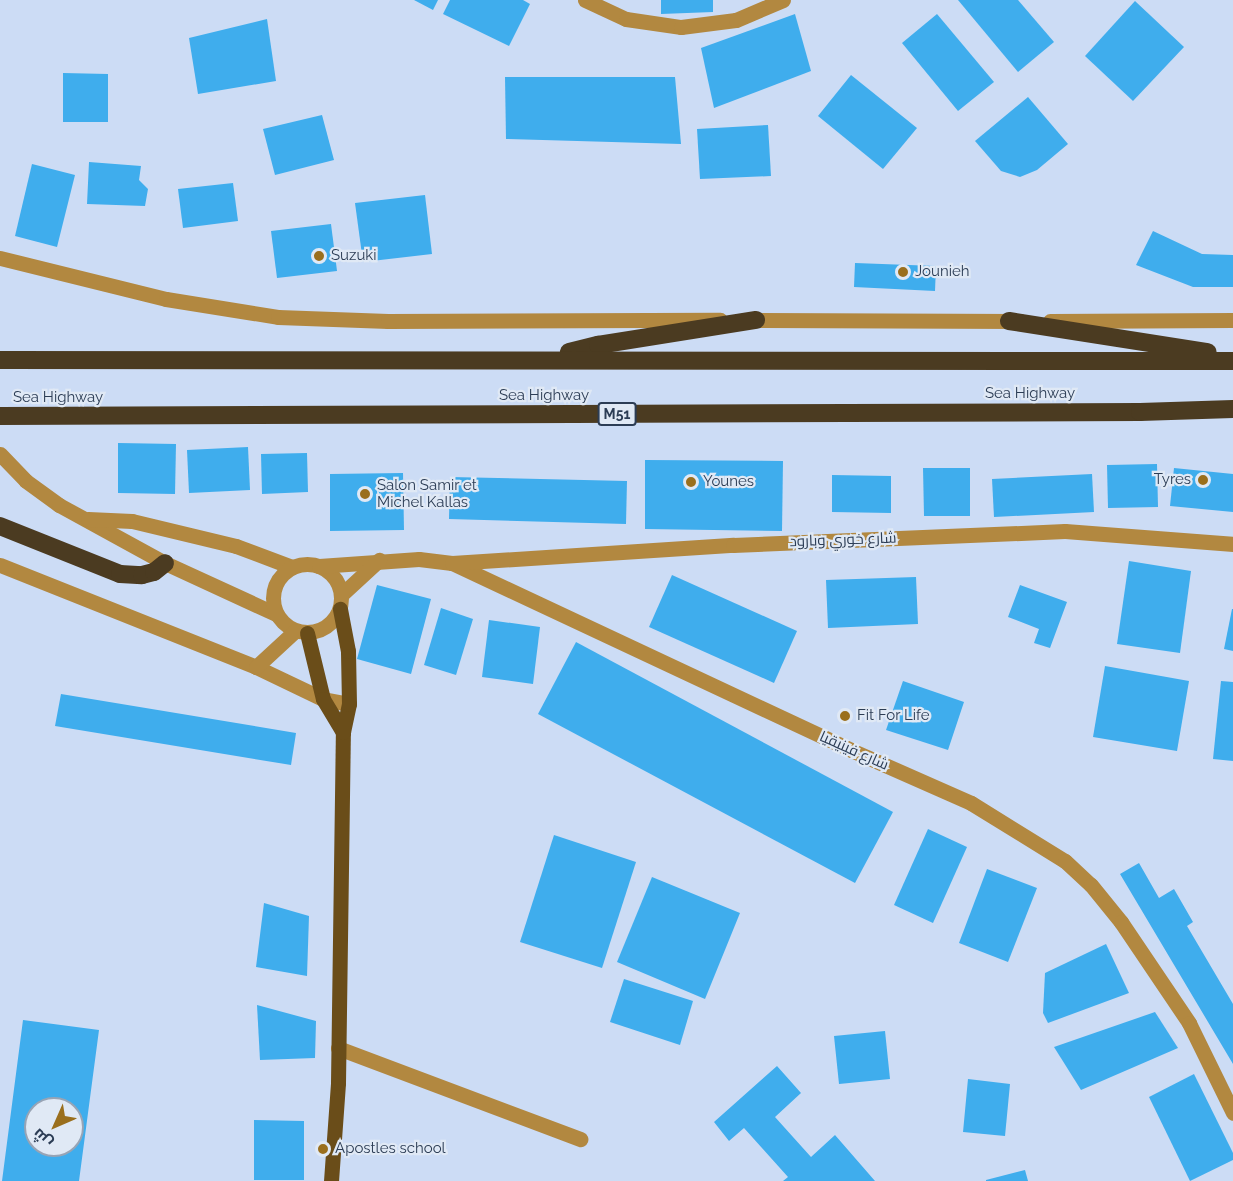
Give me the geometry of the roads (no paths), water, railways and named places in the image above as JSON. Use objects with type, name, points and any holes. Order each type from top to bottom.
[{"type":"highway","points":[[544,359],[598,345],[756,320]]},
{"type":"highway","points":[[1009,321],[1233,356]]},
{"type":"highway","points":[[0,360],[1233,361]]},
{"type":"highway","name":"Sea Highway","points":[[0,416],[1140,412],[1233,409]]},
{"type":"highway","points":[[0,526],[120,574],[142,575],[154,572],[165,563]]},
{"type":"main road","points":[[331,1181],[338,1048],[343,732],[349,704],[348,651],[340,602]]},
{"type":"main road","points":[[301,632],[323,699],[343,732]]},
{"type":"street","points":[[585,0],[626,19],[681,27],[736,20],[783,0]]},
{"type":"street","points":[[0,258],[166,299],[278,317],[388,321],[1233,320]]},
{"type":"street","points":[[0,454],[26,481],[59,505],[165,563],[276,614]]},
{"type":"street","points":[[85,518],[132,521],[236,546],[292,567]]},
{"type":"street","name":"شارع خوري وبارود","points":[[452,564],[733,545],[1065,531],[1233,544]]},
{"type":"street","points":[[379,561],[340,602],[333,621],[321,630],[301,632],[284,624],[276,614],[272,600],[274,587],[281,575],[292,567],[305,563],[319,566],[379,561],[419,559],[452,564]]},
{"type":"street","name":"شارع فينيقيا","points":[[452,564],[851,750],[934,785],[1005,822],[1065,861],[1091,885],[1121,921],[1189,1023],[1233,1113]]},
{"type":"street","points":[[0,565],[256,667],[323,699],[349,704]]},
{"type":"street","points":[[319,566],[330,573],[338,583],[340,602]]},
{"type":"street","points":[[256,667],[301,632]]},
{"type":"street","points":[[338,1048],[580,1139]]},
{"type":"place","name":"Suzuki","points":[[319,256]]},
{"type":"place","name":"Jounieh","points":[[903,272]]},
{"type":"place","name":"Tyres","points":[[1203,480]]},
{"type":"place","name":"Younes","points":[[691,482]]},
{"type":"place","name":"Salon Samir et Michel Kallas","points":[[365,494]]},
{"type":"place","name":"Fit For Life","points":[[845,716]]},
{"type":"place","name":"Apostles school","points":[[323,1149]]}]
